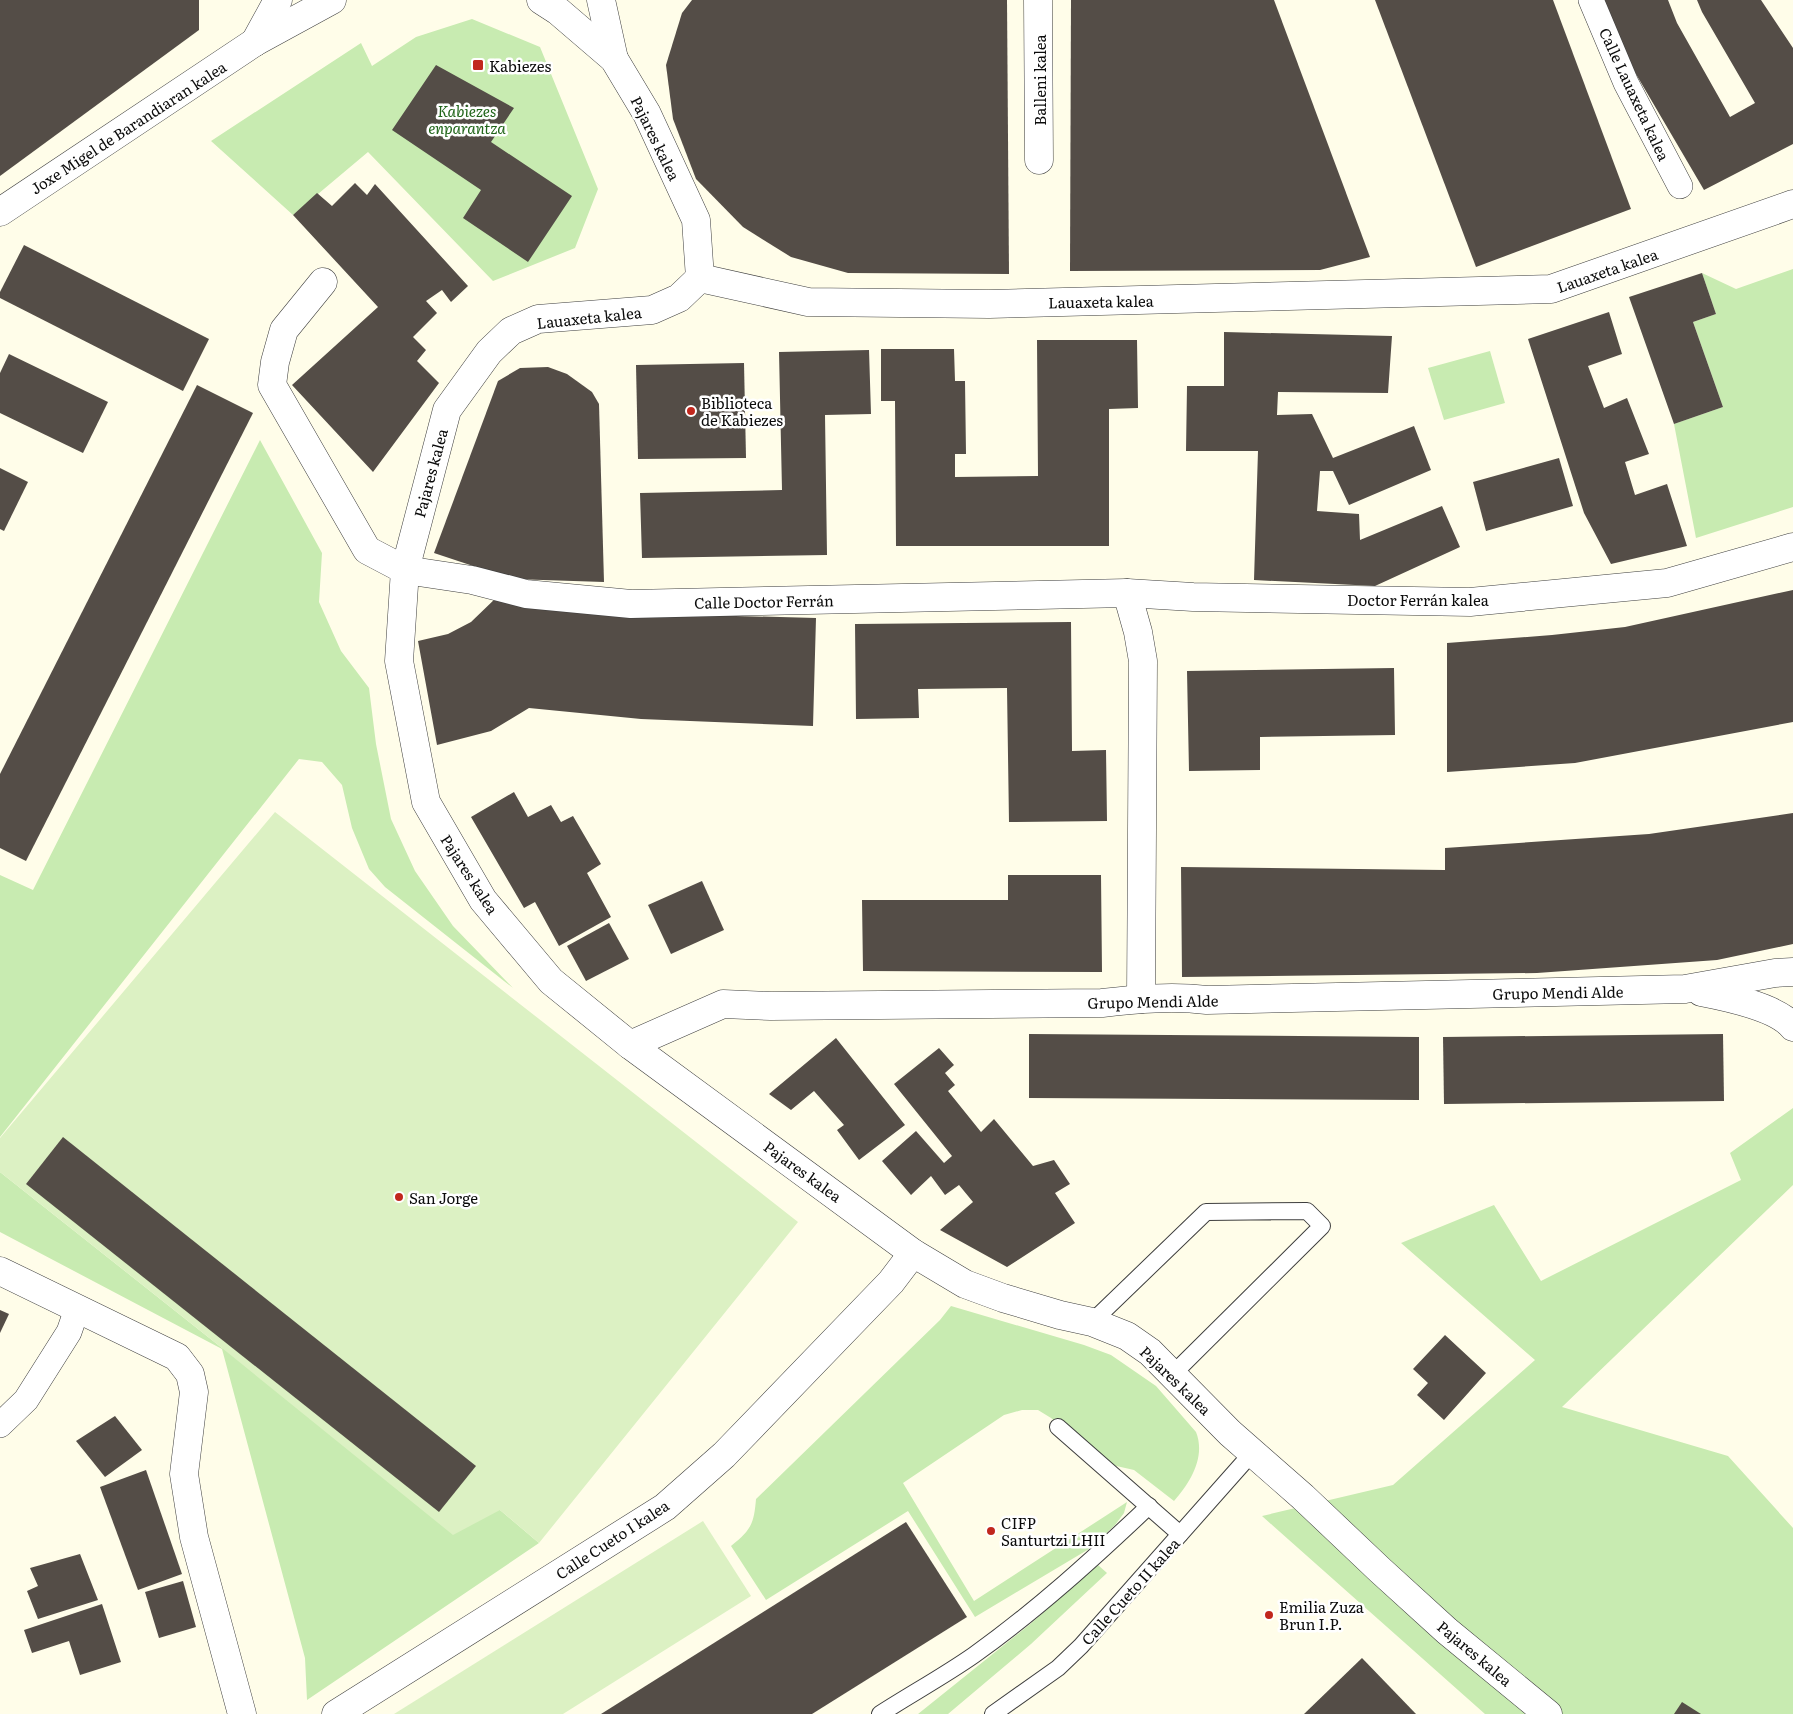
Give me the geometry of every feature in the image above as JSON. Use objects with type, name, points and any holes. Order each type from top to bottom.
[{"type":"street","name":"Joxe Migel de Barandiaran kalea","points":[[255,42],[278,0]]},
{"type":"street","name":"Joxe Migel de Barandiaran kalea","points":[[0,212],[255,42],[332,0]]},
{"type":"street","name":"Pajares kalea","points":[[541,0],[558,11],[614,58]]},
{"type":"street","name":"Pajares kalea","points":[[601,0],[614,58],[647,114],[696,220],[700,278]]},
{"type":"street","name":"Balleni kalea","points":[[1038,0],[1039,160]]},
{"type":"street","name":"Calle Lauaxeta kalea","points":[[1591,0],[1656,150],[1680,186]]},
{"type":"street","name":"Lauaxeta kalea","points":[[448,410],[489,352],[511,331],[538,319],[652,310],[679,298],[700,278],[808,302],[998,304],[1551,289],[1793,204]]},
{"type":"street","name":"Calle Doctor Ferrán","points":[[323,282],[284,330],[275,362],[272,385],[367,550],[405,570],[472,580],[526,594],[631,604],[1127,593]]},
{"type":"street","name":"Pajares kalea","points":[[448,410],[405,570],[400,661],[426,802],[483,900],[551,981],[630,1045],[913,1253],[965,1284],[1032,1307],[1092,1322],[1127,1336],[1150,1352],[1230,1433],[1303,1497],[1447,1631],[1548,1714]]},
{"type":"street","name":"Doctor Ferrán kalea","points":[[1127,593],[1193,597],[1470,602],[1667,583],[1793,547]]},
{"type":"street","points":[[1127,593],[1138,632],[1143,661],[1142,999]]},
{"type":"street","name":"Grupo Mendi Alde","points":[[630,1045],[723,1004],[771,1006],[1102,1003],[1142,999],[1207,1000],[1685,989],[1775,973],[1793,972]]},
{"type":"street","name":"Grupo Mendi Alde","points":[[1685,989],[1739,999],[1787,1020],[1793,1026]]},
{"type":"street","name":"Calle Cueto I kalea","points":[[336,1714],[665,1507],[724,1455],[890,1282],[913,1253]]},
{"type":"street","points":[[0,1270],[177,1357],[190,1374],[194,1392],[184,1474],[194,1537],[242,1714]]},
{"type":"street","points":[[0,1425],[26,1400],[69,1332],[77,1309]]},
{"type":"lane","points":[[1092,1322],[1206,1212],[1307,1211],[1322,1226],[1173,1374]]},
{"type":"lane","points":[[1058,1427],[1180,1534]]},
{"type":"lane","name":"Calle Cueto II kalea","points":[[993,1714],[1058,1668],[1080,1646],[1252,1453]]},
{"type":"lane","points":[[880,1714],[973,1656],[1030,1613],[1087,1565],[1149,1506]]},
{"type":"green space","name":"Kabiezes enparantza","points":[[472,19],[540,47],[598,189],[575,248],[493,281],[368,152],[293,215],[211,141],[361,43],[372,66],[416,37]]},
{"type":"green space","points":[[1793,269],[1793,507],[1696,538],[1674,424],[1723,407],[1693,322],[1716,314],[1702,273],[1736,289]]},
{"type":"green space","points":[[1490,351],[1505,403],[1444,420],[1428,368]]},
{"type":"green space","points":[[260,440],[322,553],[319,602],[341,651],[369,688],[376,744],[391,819],[415,871],[453,926],[513,988],[385,887],[369,869],[352,828],[342,785],[322,762],[299,759],[0,1137],[0,875],[33,890]]},
{"type":"green space","name":"San Jorge","points":[[275,812],[798,1222],[539,1543],[500,1510],[453,1535],[0,1172],[0,1138]]},
{"type":"green space","points":[[1793,1108],[1793,1185],[1562,1407],[1728,1456],[1793,1528],[1793,1714],[1485,1714],[1262,1516],[1393,1485],[1535,1360],[1401,1243],[1494,1205],[1541,1281],[1741,1180],[1730,1153]]},
{"type":"green space","points":[[0,1172],[222,1348],[500,1510],[539,1543],[307,1700],[305,1658],[222,1349],[0,1232]]},
{"type":"green space","points":[[951,1306],[1084,1345],[1111,1355],[1156,1386],[1196,1432],[1199,1441],[1198,1460],[1186,1486],[1174,1501],[1134,1470],[1112,1465],[1038,1410],[1022,1410],[1004,1415],[903,1483],[974,1601],[1127,1502],[1124,1513],[1115,1525],[1089,1549],[975,1617],[908,1511],[766,1600],[731,1546],[750,1526],[754,1515],[756,1499],[940,1320]]},
{"type":"green space","points":[[703,1521],[751,1596],[563,1714],[394,1714]]},
{"type":"green space","points":[[1098,1565],[1107,1573],[1031,1644],[948,1714],[918,1714],[1029,1625]]},
{"type":"building","points":[[0,0],[199,0],[199,30],[0,176]]},
{"type":"building","points":[[692,0],[1007,0],[1009,274],[848,273],[791,257],[743,227],[696,179],[673,119],[666,65],[682,13]]},
{"type":"building","points":[[1071,0],[1274,0],[1370,257],[1320,270],[1070,271]]},
{"type":"building","points":[[1375,0],[1553,0],[1631,209],[1476,267]]},
{"type":"building","points":[[1603,0],[1668,0],[1677,23],[1730,117],[1755,103],[1702,12],[1697,0],[1761,0],[1793,48],[1793,144],[1704,190],[1633,69]]},
{"type":"building","points":[[436,65],[514,108],[491,142],[572,196],[528,262],[463,218],[481,190],[392,130]]},
{"type":"building","points":[[355,183],[367,195],[375,184],[468,286],[451,302],[442,290],[426,301],[437,313],[413,337],[426,350],[417,361],[439,383],[373,472],[292,385],[378,307],[293,215],[317,193],[332,206]]},
{"type":"building","points":[[24,245],[209,339],[183,391],[0,298],[0,292]]},
{"type":"building","points":[[1702,273],[1716,314],[1693,322],[1723,407],[1674,424],[1629,297]]},
{"type":"building","points":[[1609,312],[1622,354],[1588,366],[1604,408],[1627,398],[1649,454],[1625,462],[1635,495],[1667,484],[1687,546],[1611,564],[1584,513],[1528,339]]},
{"type":"building","points":[[1224,332],[1392,336],[1388,393],[1278,392],[1277,415],[1312,414],[1333,458],[1414,426],[1431,470],[1349,505],[1333,471],[1320,471],[1317,511],[1359,514],[1360,540],[1442,506],[1460,547],[1375,586],[1254,580],[1258,451],[1186,451],[1187,386],[1224,386]]},
{"type":"building","points":[[1037,340],[1137,340],[1138,408],[1109,409],[1109,546],[896,546],[895,401],[881,401],[881,349],[954,349],[955,381],[965,381],[966,454],[955,454],[955,477],[1038,476]]},
{"type":"building","points":[[869,350],[871,414],[825,415],[827,555],[642,558],[640,493],[782,490],[779,352]]},
{"type":"building","points":[[9,354],[108,402],[83,453],[0,413],[0,373]]},
{"type":"building","name":"Biblioteca de Kabiezes","points":[[744,363],[746,458],[638,459],[636,365]]},
{"type":"building","points":[[548,367],[567,374],[592,392],[599,404],[604,582],[512,579],[434,553],[498,381],[520,368]]},
{"type":"building","points":[[197,385],[253,413],[26,861],[0,848],[0,774]]},
{"type":"building","points":[[1559,458],[1573,506],[1486,531],[1473,482]]},
{"type":"building","points":[[0,468],[28,482],[4,531],[0,529]]},
{"type":"building","points":[[1793,590],[1793,722],[1575,763],[1447,772],[1447,643],[1625,627]]},
{"type":"building","points":[[498,596],[621,613],[816,618],[813,726],[641,719],[529,708],[491,731],[437,745],[418,641],[448,634],[471,622]]},
{"type":"building","points":[[1071,622],[1072,751],[1106,750],[1107,821],[1009,822],[1007,688],[918,689],[919,718],[856,719],[855,624]]},
{"type":"building","points":[[1394,668],[1395,735],[1260,737],[1260,770],[1189,771],[1187,671]]},
{"type":"building","points":[[514,792],[528,817],[551,805],[561,822],[573,816],[601,864],[587,873],[611,917],[559,946],[535,902],[524,908],[471,817]]},
{"type":"building","points":[[1793,813],[1793,944],[1717,960],[1537,973],[1182,977],[1181,867],[1445,870],[1445,848],[1649,834]]},
{"type":"building","points":[[1008,875],[1101,875],[1102,972],[863,971],[862,900],[1008,900]]},
{"type":"building","points":[[702,881],[724,930],[671,954],[648,905]]},
{"type":"building","points":[[609,923],[629,959],[586,981],[567,946]]},
{"type":"building","points":[[1029,1034],[1419,1037],[1419,1100],[1029,1098]]},
{"type":"building","points":[[1723,1034],[1724,1101],[1444,1104],[1443,1037]]},
{"type":"building","points":[[836,1038],[905,1125],[859,1160],[837,1130],[844,1125],[814,1091],[791,1110],[769,1094]]},
{"type":"building","points":[[939,1048],[954,1065],[945,1073],[955,1085],[948,1091],[981,1132],[994,1119],[1033,1166],[1054,1160],[1070,1184],[1055,1193],[1075,1223],[1007,1267],[940,1230],[973,1202],[959,1185],[945,1195],[931,1176],[911,1195],[882,1161],[916,1131],[944,1163],[952,1156],[894,1084]]},
{"type":"building","points":[[63,1137],[476,1466],[439,1512],[26,1184]]},
{"type":"building","points":[[0,1310],[9,1314],[0,1333]]},
{"type":"building","points":[[1445,1335],[1486,1373],[1444,1420],[1417,1395],[1428,1383],[1413,1369]]},
{"type":"building","points":[[115,1416],[142,1450],[105,1477],[76,1441]]},
{"type":"building","points":[[146,1470],[182,1574],[138,1590],[100,1487]]},
{"type":"building","points":[[906,1522],[967,1617],[812,1714],[601,1714]]},
{"type":"building","points":[[80,1554],[98,1600],[38,1619],[27,1591],[38,1586],[30,1568]]},
{"type":"building","points":[[183,1581],[196,1627],[159,1638],[145,1592]]},
{"type":"building","points":[[102,1604],[121,1662],[80,1675],[69,1641],[32,1653],[24,1630]]},
{"type":"building","points":[[1362,1658],[1416,1714],[1304,1714]]},
{"type":"building","points":[[1682,1702],[1701,1714],[1674,1714]]},
{"type":"place","name":"Kabiezes","points":[[478,65]]},
{"type":"place","name":"Biblioteca de Kabiezes","points":[[691,411]]},
{"type":"place","name":"San Jorge","points":[[399,1197]]},
{"type":"place","name":"CIFP Santurtzi LHII","points":[[991,1531]]},
{"type":"place","name":"Emilia Zuza Brun I.P.","points":[[1269,1615]]}]
